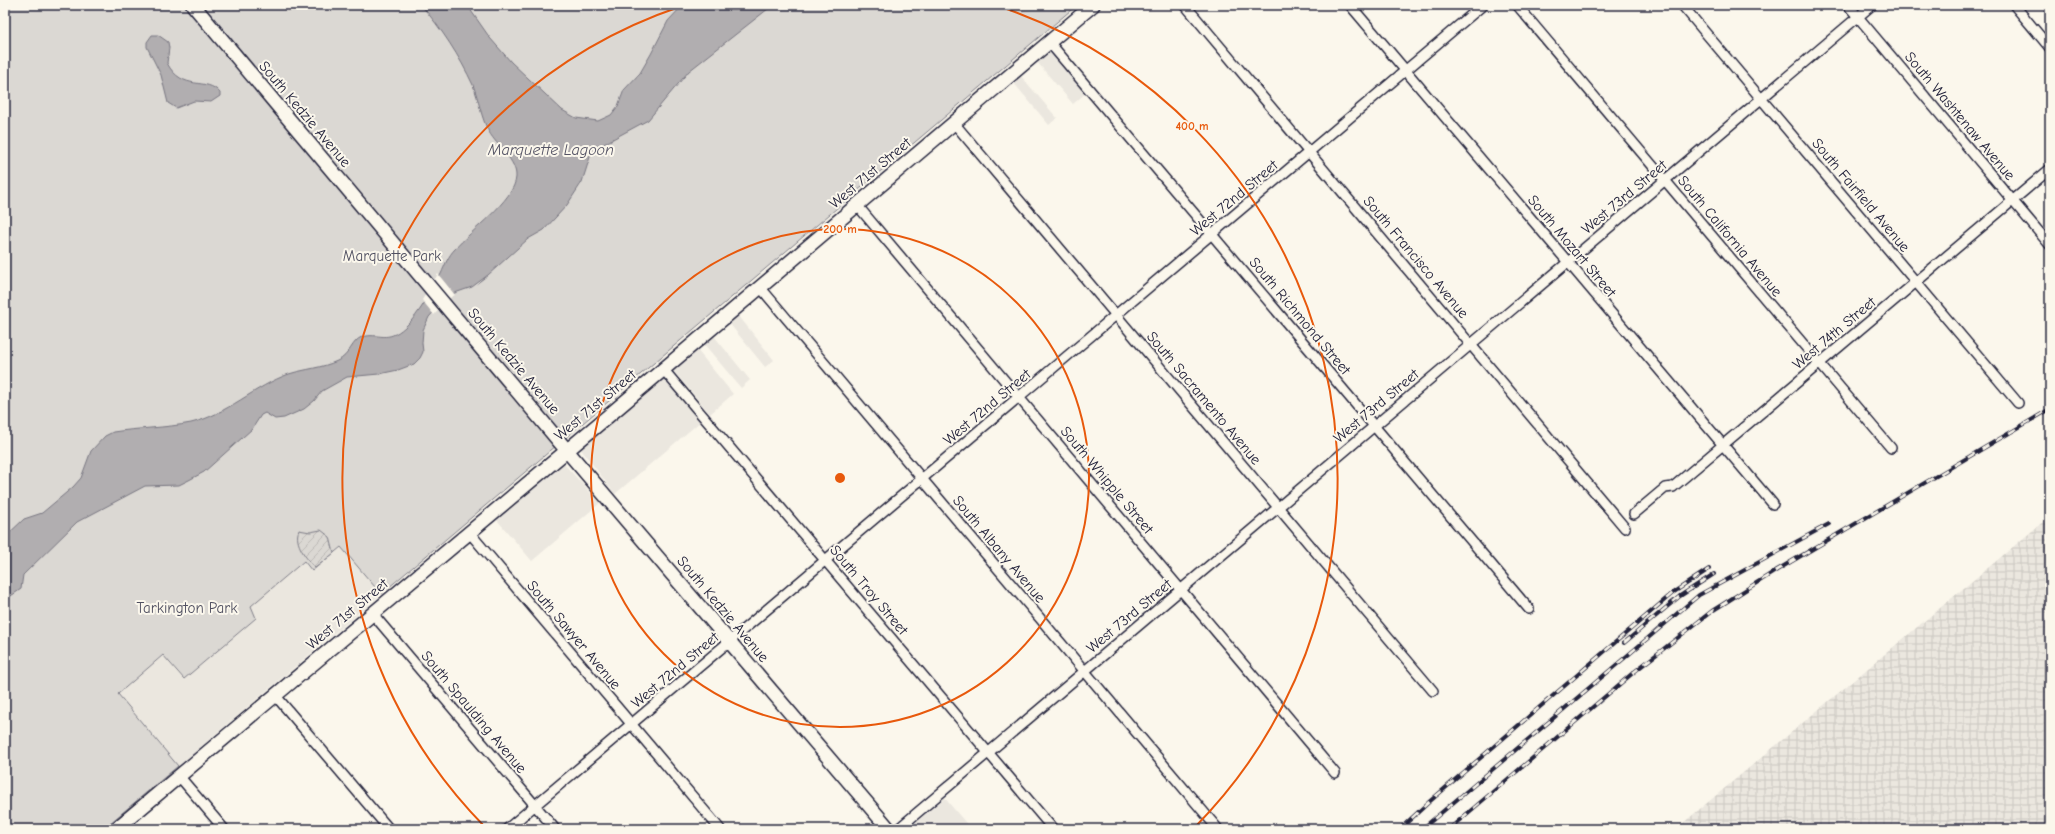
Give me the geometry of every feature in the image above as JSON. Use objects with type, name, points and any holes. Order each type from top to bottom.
[{"type":"main road","name":"South Kedzie Avenue","points":[[193,5],[567,450],[889,829]]},
{"type":"main road","name":"West 71st Street","points":[[116,829],[760,288],[1093,5]]},
{"type":"street","name":"South Francisco Avenue","points":[[1185,5],[1472,344],[1625,528]]},
{"type":"street","name":"South Mozart Street","points":[[1350,5],[1773,504]]},
{"type":"street","name":"West 72nd Street","points":[[507,829],[1484,5]]},
{"type":"street","name":"South California Avenue","points":[[1517,5],[1891,448]]},
{"type":"street","name":"South Fairfield Avenue","points":[[1682,5],[2018,403]]},
{"type":"street","name":"South Washtenaw Avenue","points":[[1848,5],[2050,245]]},
{"type":"street","name":"West 73rd Street","points":[[898,829],[910,825],[988,753],[1872,5]]},
{"type":"street","points":[[2014,5],[2050,48]]},
{"type":"street","name":"South Richmond Street","points":[[1050,42],[1530,609]]},
{"type":"street","name":"South Sacramento Avenue","points":[[954,123],[1433,691]]},
{"type":"street","name":"West 74th Street","points":[[1634,514],[1665,488],[1673,487],[1723,446],[2050,170]]},
{"type":"street","name":"South Whipple Street","points":[[857,205],[1335,773]]},
{"type":"street","name":"South Albany Avenue","points":[[760,288],[1218,829]]},
{"type":"street","name":"South Troy Street","points":[[663,369],[1053,829]]},
{"type":"street","name":"South Sawyer Avenue","points":[[468,532],[720,829]]},
{"type":"street","name":"South Spaulding Avenue","points":[[372,613],[555,829]]},
{"type":"street","points":[[275,695],[389,829]]},
{"type":"street","points":[[178,776],[224,829]]},
{"type":"shaded area","points":[[1050,52],[1086,93],[1073,104],[1037,62]]},
{"type":"shaded area","points":[[1021,76],[1057,118],[1049,125],[1013,82]]},
{"type":"shaded area","points":[[738,315],[774,360],[765,367],[729,323]]},
{"type":"shaded area","points":[[714,336],[750,380],[741,388],[704,344]]},
{"type":"shaded area","points":[[697,350],[733,394],[710,414],[673,370]]},
{"type":"shaded area","points":[[665,378],[701,421],[615,494],[580,448]]},
{"type":"shaded area","points":[[564,464],[600,503],[532,561],[497,520]]},
{"type":"shaded area","points":[[2050,516],[2050,829],[1676,829]]},
{"type":"shaded area","points":[[341,547],[381,594],[178,766],[118,694],[163,655],[183,679],[256,618],[250,606],[304,561],[313,571]]},
{"type":"shaded area","points":[[945,798],[971,829],[919,829],[914,824]]},
{"type":"green space","name":"Marquette Park","points":[[5,5],[1077,5],[381,594],[341,547],[312,571],[304,561],[251,606],[256,618],[184,679],[163,655],[118,694],[178,766],[103,829],[5,829]]},
{"type":"green space","points":[[299,530],[310,532],[321,530],[330,537],[334,553],[315,568],[299,545]]},
{"type":"water","name":"Marquette Lagoon","points":[[421,5],[467,5],[490,38],[511,62],[562,110],[576,118],[598,121],[611,115],[618,106],[624,90],[640,73],[668,21],[683,5],[773,5],[689,71],[648,120],[598,147],[590,157],[582,182],[567,205],[544,230],[528,239],[488,275],[472,287],[449,295],[429,317],[423,330],[423,352],[414,364],[398,370],[379,374],[347,377],[322,391],[314,401],[304,409],[284,418],[275,419],[265,413],[261,415],[252,429],[204,472],[179,485],[145,486],[77,522],[23,575],[21,589],[5,600],[5,537],[24,519],[42,513],[73,487],[81,478],[91,451],[105,436],[113,432],[181,425],[204,419],[216,414],[276,379],[341,359],[356,341],[362,337],[393,335],[405,327],[420,309],[453,252],[508,196],[514,186],[516,177],[513,165],[486,127],[473,85],[456,53],[443,33]]},
{"type":"water","points":[[152,35],[158,35],[168,42],[169,48],[167,63],[173,72],[180,78],[187,81],[208,85],[215,88],[220,93],[220,96],[211,102],[194,101],[176,108],[168,103],[161,75],[147,47],[147,42]]},
{"type":"pier","points":[[438,274],[455,295],[451,297],[434,315],[422,300]]},
{"type":"railway","points":[[1449,829],[1634,672],[1712,611],[1777,570],[2050,409]]},
{"type":"railway","points":[[1422,829],[1699,595],[1829,524]]},
{"type":"railway","points":[[1400,829],[1429,802],[1674,592],[1709,569]]},
{"type":"railway","points":[[1624,643],[1680,596],[1714,574]]},
{"type":"park label","name":"Tarkington Park","points":[[187,608]]}]
